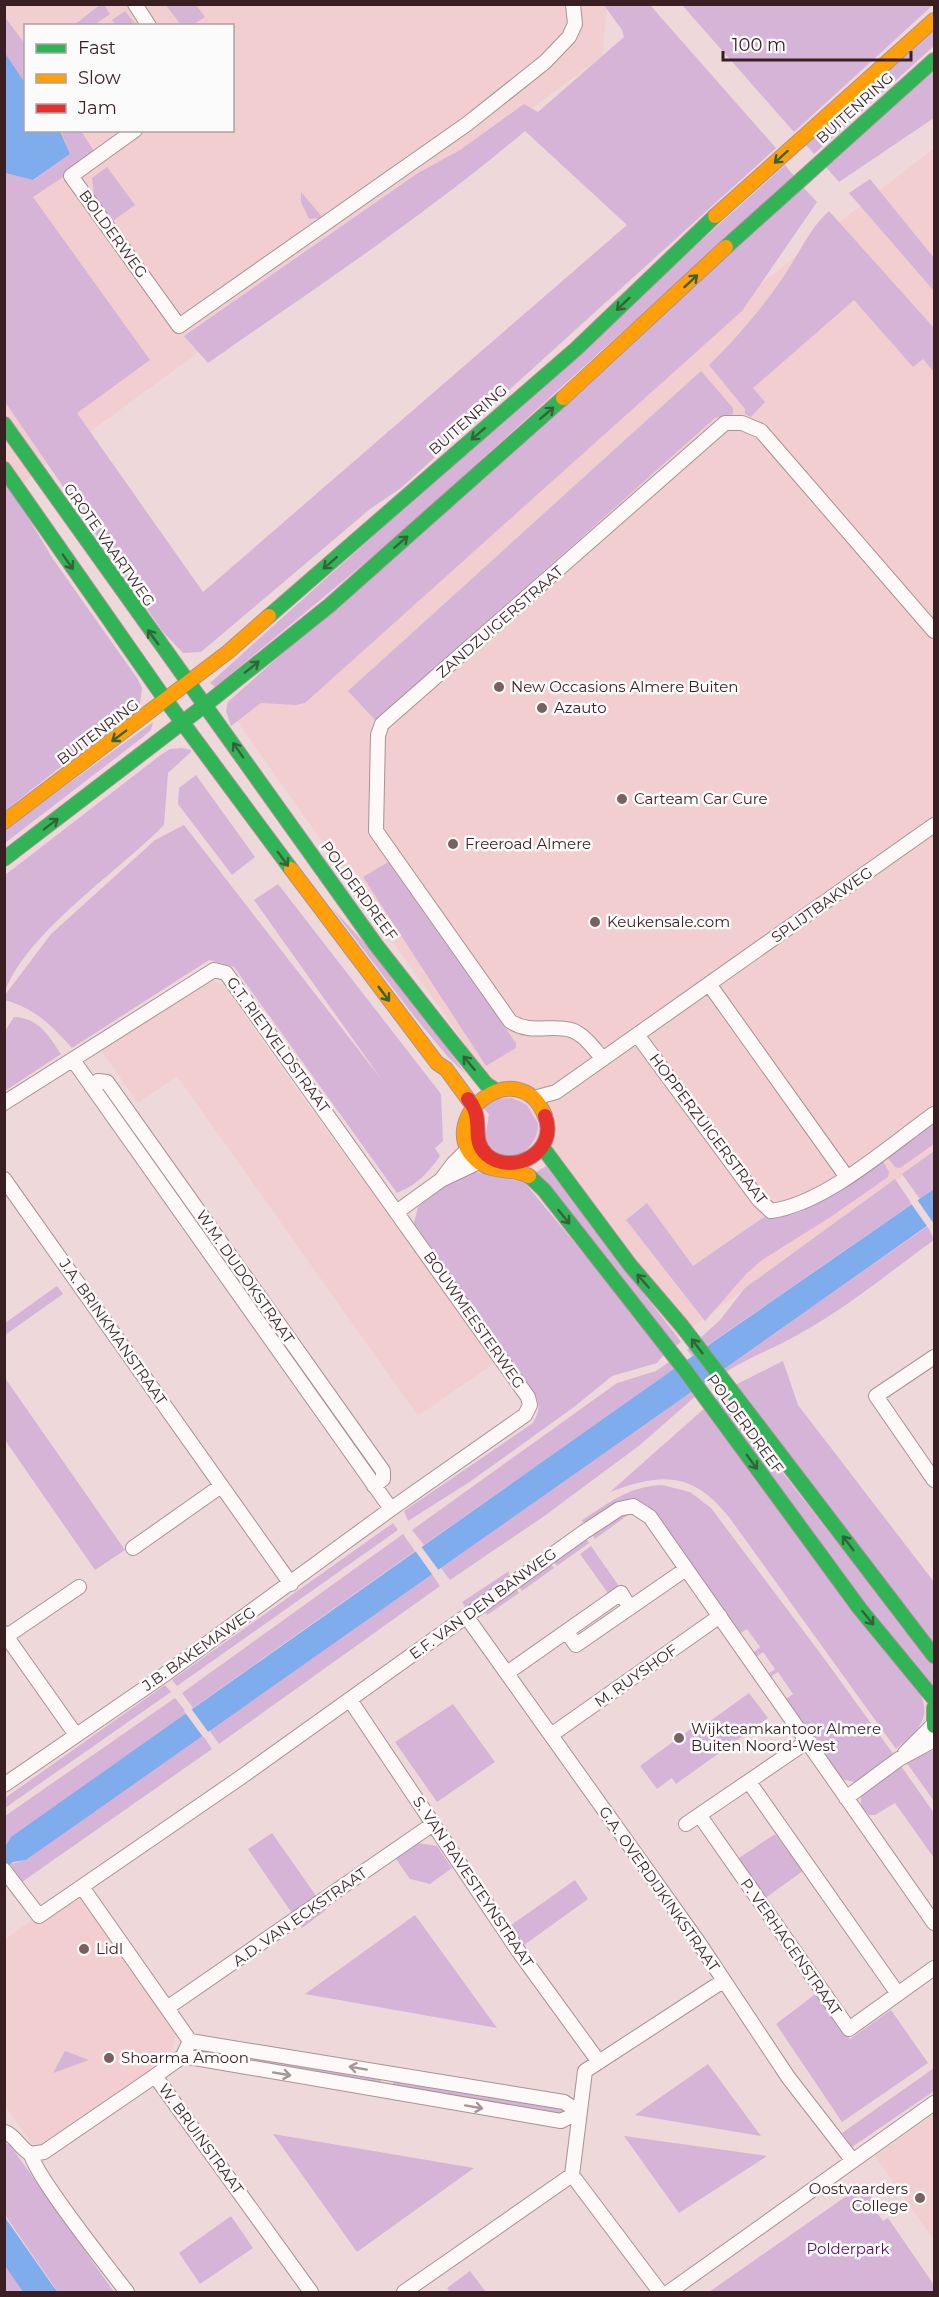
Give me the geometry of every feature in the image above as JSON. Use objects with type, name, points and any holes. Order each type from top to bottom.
[{"type":"main road","name":"BUITENRING","points":[[4,822],[188,684],[576,349],[740,192],[934,20]]},
{"type":"main road","name":"BUITENRING","points":[[4,859],[184,723],[357,581],[612,356],[792,186],[934,60]]},
{"type":"main road","name":"GROTE VAARTWEG","points":[[4,424],[58,504],[188,684],[206,704]]},
{"type":"main road","points":[[4,469],[166,701],[437,1063],[446,1069],[478,1114],[476,1137],[484,1159]]},
{"type":"main road","name":"POLDERDREEF","points":[[206,704],[367,933],[445,1034],[486,1084],[495,1090]]},
{"type":"main road","points":[[512,1088],[534,1098],[543,1110],[548,1129],[543,1148],[532,1158],[518,1164],[502,1163],[484,1159],[469,1148],[465,1129],[472,1108],[485,1094],[512,1088]]},
{"type":"main road","name":"POLDERDREEF","points":[[543,1148],[551,1162],[630,1265],[682,1326],[934,1656]]},
{"type":"main road","name":"POLDERDREEF","points":[[484,1159],[495,1170],[533,1178],[662,1339],[852,1599],[934,1699]]},
{"type":"main road","points":[[934,1708],[934,1725]]},
{"type":"street","points":[[135,4],[148,24]]},
{"type":"street","name":"BOLDERWEG","points":[[132,132],[71,176],[179,326],[467,124],[545,62],[569,37],[575,24],[573,4]]},
{"type":"street","name":"ZANDZUIGERSTRAAT","points":[[603,1059],[586,1040],[570,1029],[543,1030],[517,1026],[510,1021],[376,831],[378,735],[382,724],[725,423],[742,423],[761,431],[934,631]]},
{"type":"street","name":"SPLIJTBAKWEG","points":[[534,1098],[556,1092],[934,825]]},
{"type":"street","name":"G.T. RIETVELDSTRAAT","points":[[4,1103],[214,970],[226,973],[398,1211]]},
{"type":"street","points":[[708,984],[846,1176]]},
{"type":"street","name":"HOPPERZUIGERSTRAAT","points":[[638,1036],[759,1200],[771,1211],[790,1208],[815,1198],[934,1113]]},
{"type":"street","name":"W.M. DUDOKSTRAAT","points":[[73,1060],[391,1509]]},
{"type":"street","name":"SPLIJTBAKWEG","points":[[543,1110],[551,1104],[556,1092]]},
{"type":"street","points":[[441,1180],[469,1148]]},
{"type":"street","points":[[398,1211],[441,1180],[484,1159]]},
{"type":"street","name":"J.A. BRINKMANSTRAAT","points":[[4,1179],[291,1584]]},
{"type":"street","name":"BOUWMEESTERWEG","points":[[391,1509],[525,1415],[530,1406],[528,1397],[398,1211]]},
{"type":"street","points":[[934,1358],[876,1396],[934,1480]]},
{"type":"street","points":[[132,1548],[221,1486]]},
{"type":"street","name":"E.F. VAN DEN BANWEG","points":[[7,1873],[39,1916],[623,1507],[633,1506],[645,1512],[934,1923]]},
{"type":"street","name":"J.B. BAKEMAWEG","points":[[4,1785],[291,1584],[391,1509]]},
{"type":"street","points":[[567,1632],[576,1645],[686,1569]]},
{"type":"street","points":[[76,1735],[6,1635],[79,1587]]},
{"type":"street","points":[[507,1673],[621,1593],[630,1608]]},
{"type":"street","points":[[600,1608],[609,1622]]},
{"type":"street","name":"G.A. OVERDIJKINKSTRAAT","points":[[466,1616],[788,2077],[854,2161]]},
{"type":"street","name":"M. RUYSHOF","points":[[551,1735],[720,1616]]},
{"type":"street","points":[[583,1620],[592,1634]]},
{"type":"street","name":"S. VAN RAVESTEYNSTRAAT","points":[[350,1700],[519,1952],[599,2062]]},
{"type":"street","points":[[846,1798],[899,1759],[934,1725]]},
{"type":"street","points":[[899,1759],[934,1740]]},
{"type":"street","points":[[686,1824],[808,1742]]},
{"type":"street","points":[[749,1782],[898,1994]]},
{"type":"street","name":"P. VERHAGENSTRAAT","points":[[700,1815],[849,2029],[934,1968]]},
{"type":"street","name":"A.D. VAN ECKSTRAAT","points":[[166,2008],[433,1824]]},
{"type":"street","points":[[82,1887],[190,2041],[564,2102],[579,2112]]},
{"type":"street","points":[[660,2292],[572,2175],[585,2071],[723,1981]]},
{"type":"street","points":[[155,2076],[183,2056],[190,2041]]},
{"type":"street","points":[[183,2056],[561,2121],[579,2112]]},
{"type":"street","points":[[384,2091],[387,2072]]},
{"type":"street","name":"W. BRUINSTRAAT","points":[[32,2154],[44,2152],[155,2076],[311,2292]]},
{"type":"street","points":[[669,2292],[934,2103]]},
{"type":"street","points":[[4,2132],[11,2134],[23,2149],[32,2154],[32,2160],[45,2180],[127,2292]]},
{"type":"street","points":[[404,2292],[572,2175]]},
{"type":"shaded area","points":[[5,5],[607,5],[602,57],[35,472],[5,503]]},
{"type":"shaded area","points":[[934,148],[934,1154],[674,1340],[225,704]]},
{"type":"shaded area","points":[[196,974],[224,985],[284,1072],[496,1362],[418,1416],[177,1076],[138,1103],[93,1039]]},
{"type":"shaded area","points":[[75,1889],[177,2029],[171,2056],[37,2150],[5,2106],[4,1940]]},
{"type":"shaded area","name":"Oostvaarders College","points":[[934,2114],[934,2240],[875,2156]]},
{"type":"green space","points":[[101,4],[110,14],[95,24],[75,24]]},
{"type":"green space","points":[[934,4],[794,132],[682,5]]},
{"type":"green space","points":[[166,5],[196,5],[205,17],[194,24],[180,24]]},
{"type":"green space","points":[[604,5],[650,5],[776,148],[401,488],[370,509],[201,652],[183,653],[163,632],[5,402],[4,173],[34,180],[70,154],[62,134],[65,132],[82,132],[94,151],[72,171],[33,197],[150,360],[77,413],[203,592],[627,225],[525,131],[409,222],[208,363],[184,336],[418,173],[460,150],[524,104],[538,112],[624,37],[622,30]]},
{"type":"green space","points":[[125,11],[135,24],[115,24],[112,20]]},
{"type":"green space","points":[[4,16],[24,43],[24,82],[5,53]]},
{"type":"green space","points":[[934,26],[934,46],[814,154],[804,143]]},
{"type":"green space","points":[[934,66],[934,118],[839,182],[824,165]]},
{"type":"green space","points":[[785,165],[794,176],[395,538],[215,687],[210,683]]},
{"type":"green space","points":[[107,167],[135,205],[110,223],[95,202],[92,178]]},
{"type":"green space","points":[[870,179],[934,258],[934,291],[849,193]]},
{"type":"green space","points":[[803,187],[817,202],[742,311],[305,703],[296,705],[261,703],[231,726],[226,711],[228,702]]},
{"type":"green space","points":[[301,192],[323,218],[309,219],[301,202]]},
{"type":"green space","points":[[829,211],[934,328],[934,372],[923,359],[913,367],[854,300],[753,388],[765,402],[751,417],[745,414],[745,409],[709,365],[758,311],[784,276],[810,234]]},
{"type":"green space","points":[[701,371],[733,408],[733,414],[715,418],[376,721],[348,691]]},
{"type":"green space","points":[[5,479],[53,559],[142,688],[140,704],[5,811]]},
{"type":"green space","points":[[153,722],[151,730],[143,737],[5,843],[5,830]]},
{"type":"green space","points":[[170,749],[191,750],[191,752],[168,773],[164,825],[52,926],[16,970],[5,992],[5,875],[162,754]]},
{"type":"green space","points":[[196,775],[255,857],[232,875],[178,804],[179,788]]},
{"type":"green space","points":[[184,825],[382,1080],[254,900],[278,884],[441,1094],[443,1141],[435,1148],[440,1156],[426,1173],[410,1186],[397,1193],[234,967],[209,960],[72,1048],[34,1013],[5,1000],[5,995],[51,934],[155,840]]},
{"type":"green space","points":[[388,862],[516,1043],[516,1048],[486,1066],[363,877]]},
{"type":"green space","points":[[331,907],[384,964],[466,1074],[448,1057],[414,1016]]},
{"type":"green space","points":[[14,1017],[36,1024],[47,1034],[61,1054],[5,1091],[5,1031]]},
{"type":"green space","points":[[512,1098],[527,1105],[538,1124],[530,1146],[524,1152],[510,1156],[502,1155],[494,1150],[485,1138],[489,1114],[482,1107],[494,1099]]},
{"type":"green space","points":[[934,1119],[934,1144],[900,1168],[895,1167],[887,1157]]},
{"type":"green space","points":[[934,1151],[934,1189],[920,1199],[902,1174]]},
{"type":"green space","points":[[883,1161],[889,1172],[888,1177],[762,1260],[747,1273],[705,1321],[626,1220],[647,1203],[693,1266],[767,1215],[790,1215],[801,1212]]},
{"type":"green space","points":[[546,1166],[681,1342],[674,1347],[535,1173]]},
{"type":"green space","points":[[475,1172],[524,1182],[666,1352],[657,1363],[612,1376],[574,1407],[471,1481],[408,1521],[404,1511],[533,1423],[538,1410],[537,1398],[532,1389],[414,1223],[418,1207],[446,1185]]},
{"type":"green space","points":[[895,1179],[912,1204],[692,1356],[687,1350],[720,1320],[745,1288]]},
{"type":"green space","points":[[928,1226],[934,1240],[852,1300],[801,1333],[733,1367],[712,1382],[709,1378]]},
{"type":"green space","points":[[57,1286],[63,1294],[5,1335],[5,1323]]},
{"type":"green space","points":[[672,1360],[677,1367],[424,1545],[412,1530],[617,1383],[656,1371]]},
{"type":"green space","points":[[783,1361],[798,1405],[934,1582],[934,1645],[735,1385]]},
{"type":"green space","points":[[5,1378],[125,1550],[95,1570],[5,1440]]},
{"type":"green space","points":[[693,1389],[697,1395],[640,1445],[543,1517],[450,1580],[441,1568]]},
{"type":"green space","points":[[722,1395],[934,1666],[934,1687],[858,1598],[715,1400]]},
{"type":"green space","points":[[706,1407],[921,1695],[924,1704],[923,1720],[915,1732],[896,1749],[716,1502],[703,1491],[676,1480],[645,1481],[610,1492]]},
{"type":"green space","points":[[662,1485],[690,1492],[711,1508],[894,1755],[855,1782],[841,1779],[786,1699],[793,1694],[778,1672],[770,1677],[768,1674],[775,1669],[763,1652],[756,1657],[753,1653],[760,1647],[747,1629],[739,1634],[648,1506],[632,1500],[624,1501],[608,1508],[586,1523],[581,1521],[629,1492]]},
{"type":"green space","points":[[632,1512],[595,1539],[591,1533],[619,1514]]},
{"type":"green space","points":[[393,1523],[398,1530],[177,1686],[172,1680]]},
{"type":"green space","points":[[403,1534],[415,1551],[193,1708],[182,1693]]},
{"type":"green space","points":[[585,1538],[589,1543],[557,1566],[553,1561]]},
{"type":"green space","points":[[591,1546],[621,1589],[610,1596],[580,1554]]},
{"type":"green space","points":[[550,1563],[554,1568],[522,1591],[518,1585]]},
{"type":"green space","points":[[509,1571],[508,1579],[466,1608],[462,1602]]},
{"type":"green space","points":[[432,1574],[440,1586],[219,1744],[209,1730]]},
{"type":"green space","points":[[515,1587],[519,1593],[487,1615],[483,1610]]},
{"type":"green space","points":[[165,1685],[171,1692],[5,1808],[5,1798]]},
{"type":"green space","points":[[749,1693],[768,1718],[676,1784],[672,1778],[657,1789],[640,1766],[692,1728],[695,1732]]},
{"type":"green space","points":[[175,1698],[187,1713],[12,1837],[5,1847],[5,1816]]},
{"type":"green space","points":[[453,1704],[495,1762],[437,1802],[395,1742]]},
{"type":"green space","points":[[202,1734],[212,1749],[22,1882],[10,1864],[26,1860]]},
{"type":"green space","points":[[934,1750],[934,1801],[906,1762]]},
{"type":"green space","points":[[901,1766],[934,1813],[934,1858],[895,1803],[875,1815],[869,1815],[861,1807],[861,1794]]},
{"type":"green space","points":[[272,1833],[326,1910],[302,1928],[248,1849]]},
{"type":"green space","points":[[775,1834],[803,1871],[764,1899],[736,1860]]},
{"type":"green space","points":[[417,1843],[437,1846],[452,1868],[430,1884],[410,1879],[396,1859]]},
{"type":"green space","points":[[575,1880],[588,1899],[513,1953],[500,1933]]},
{"type":"green space","points":[[415,1915],[497,2028],[305,1994]]},
{"type":"green space","points":[[818,1992],[850,2039],[891,2010],[928,2063],[842,2122],[776,2024]]},
{"type":"green space","points":[[204,2049],[380,2076],[381,2081],[379,2086],[204,2054]]},
{"type":"green space","points":[[65,2051],[89,2060],[53,2073]]},
{"type":"green space","points":[[708,2064],[761,2136],[635,2115]]},
{"type":"green space","points":[[934,2068],[934,2091],[852,2147],[842,2133]]},
{"type":"green space","points":[[394,2078],[567,2109],[565,2118],[392,2088]]},
{"type":"green space","points":[[273,2134],[474,2168],[357,2252]]},
{"type":"green space","points":[[624,2136],[767,2156],[679,2213]]},
{"type":"green space","points":[[5,2143],[10,2145],[114,2292],[58,2292],[5,2215]]},
{"type":"green space","name":"Polderpark","points":[[858,2188],[862,2193],[868,2191],[882,2209],[877,2213],[883,2221],[888,2218],[934,2285],[934,2292],[709,2292]]},
{"type":"green space","points":[[231,2216],[253,2248],[200,2284],[179,2253]]},
{"type":"green space","points":[[5,2266],[23,2292],[5,2292]]},
{"type":"green space","points":[[470,2271],[486,2292],[450,2292],[447,2288]]},
{"type":"water","points":[[5,53],[24,82],[24,132],[60,132],[70,154],[33,180],[5,173]]},
{"type":"water","points":[[934,1189],[934,1221],[26,1860],[13,1862],[5,1868],[5,1847],[11,1837],[671,1371]]},
{"type":"water","points":[[4,2216],[58,2292],[23,2292],[5,2266]]},
{"type":"pier","points":[[916,1198],[934,1224],[929,1229],[910,1202]]},
{"type":"pier","points":[[420,1545],[440,1572],[434,1577],[414,1549]]},
{"type":"pier","points":[[190,1707],[209,1733],[203,1737],[184,1711]]},
{"type":"traffic: fast","points":[[726,247],[934,60]]},
{"type":"traffic: fast","points":[[269,616],[576,349],[715,216]]},
{"type":"traffic: fast","points":[[4,859],[209,702],[330,605],[563,398]]},
{"type":"traffic: fast","points":[[4,424],[376,945],[486,1084],[495,1090]]},
{"type":"traffic: fast","points":[[4,469],[162,695],[291,869]]},
{"type":"traffic: fast","points":[[543,1148],[630,1265],[682,1326],[934,1656]]},
{"type":"traffic: fast","points":[[529,1176],[544,1190],[685,1370],[860,1609],[934,1699]]},
{"type":"traffic: fast","points":[[934,1708],[934,1726]]},
{"type":"traffic: slow","points":[[715,216],[934,20]]},
{"type":"traffic: slow","points":[[563,398],[726,247]]},
{"type":"traffic: slow","points":[[4,822],[228,652],[269,616]]},
{"type":"traffic: slow","points":[[291,869],[437,1063],[446,1069],[468,1099]]},
{"type":"traffic: slow","points":[[529,1176],[480,1163],[467,1146],[464,1129],[470,1112],[483,1099],[499,1091],[516,1089],[533,1097],[545,1116]]},
{"type":"traffic: jam","points":[[468,1099],[476,1114],[482,1149],[498,1161],[520,1162],[540,1150],[546,1140],[548,1129],[545,1116]]},
{"type":"place","name":"New Occasions Almere Buiten","points":[[499,687]]},
{"type":"place","name":"Azauto","points":[[542,708]]},
{"type":"place","name":"Carteam Car Cure","points":[[622,799]]},
{"type":"place","name":"Freeroad Almere","points":[[453,844]]},
{"type":"place","name":"Keukensale.com","points":[[595,922]]},
{"type":"place","name":"Wijkteamkantoor Almere Buiten Noord-West","points":[[679,1738]]},
{"type":"place","name":"Lidl","points":[[84,1949]]},
{"type":"place","name":"Shoarma Amoon","points":[[109,2058]]},
{"type":"place","name":"Oostvaarders College","points":[[920,2198]]}]
